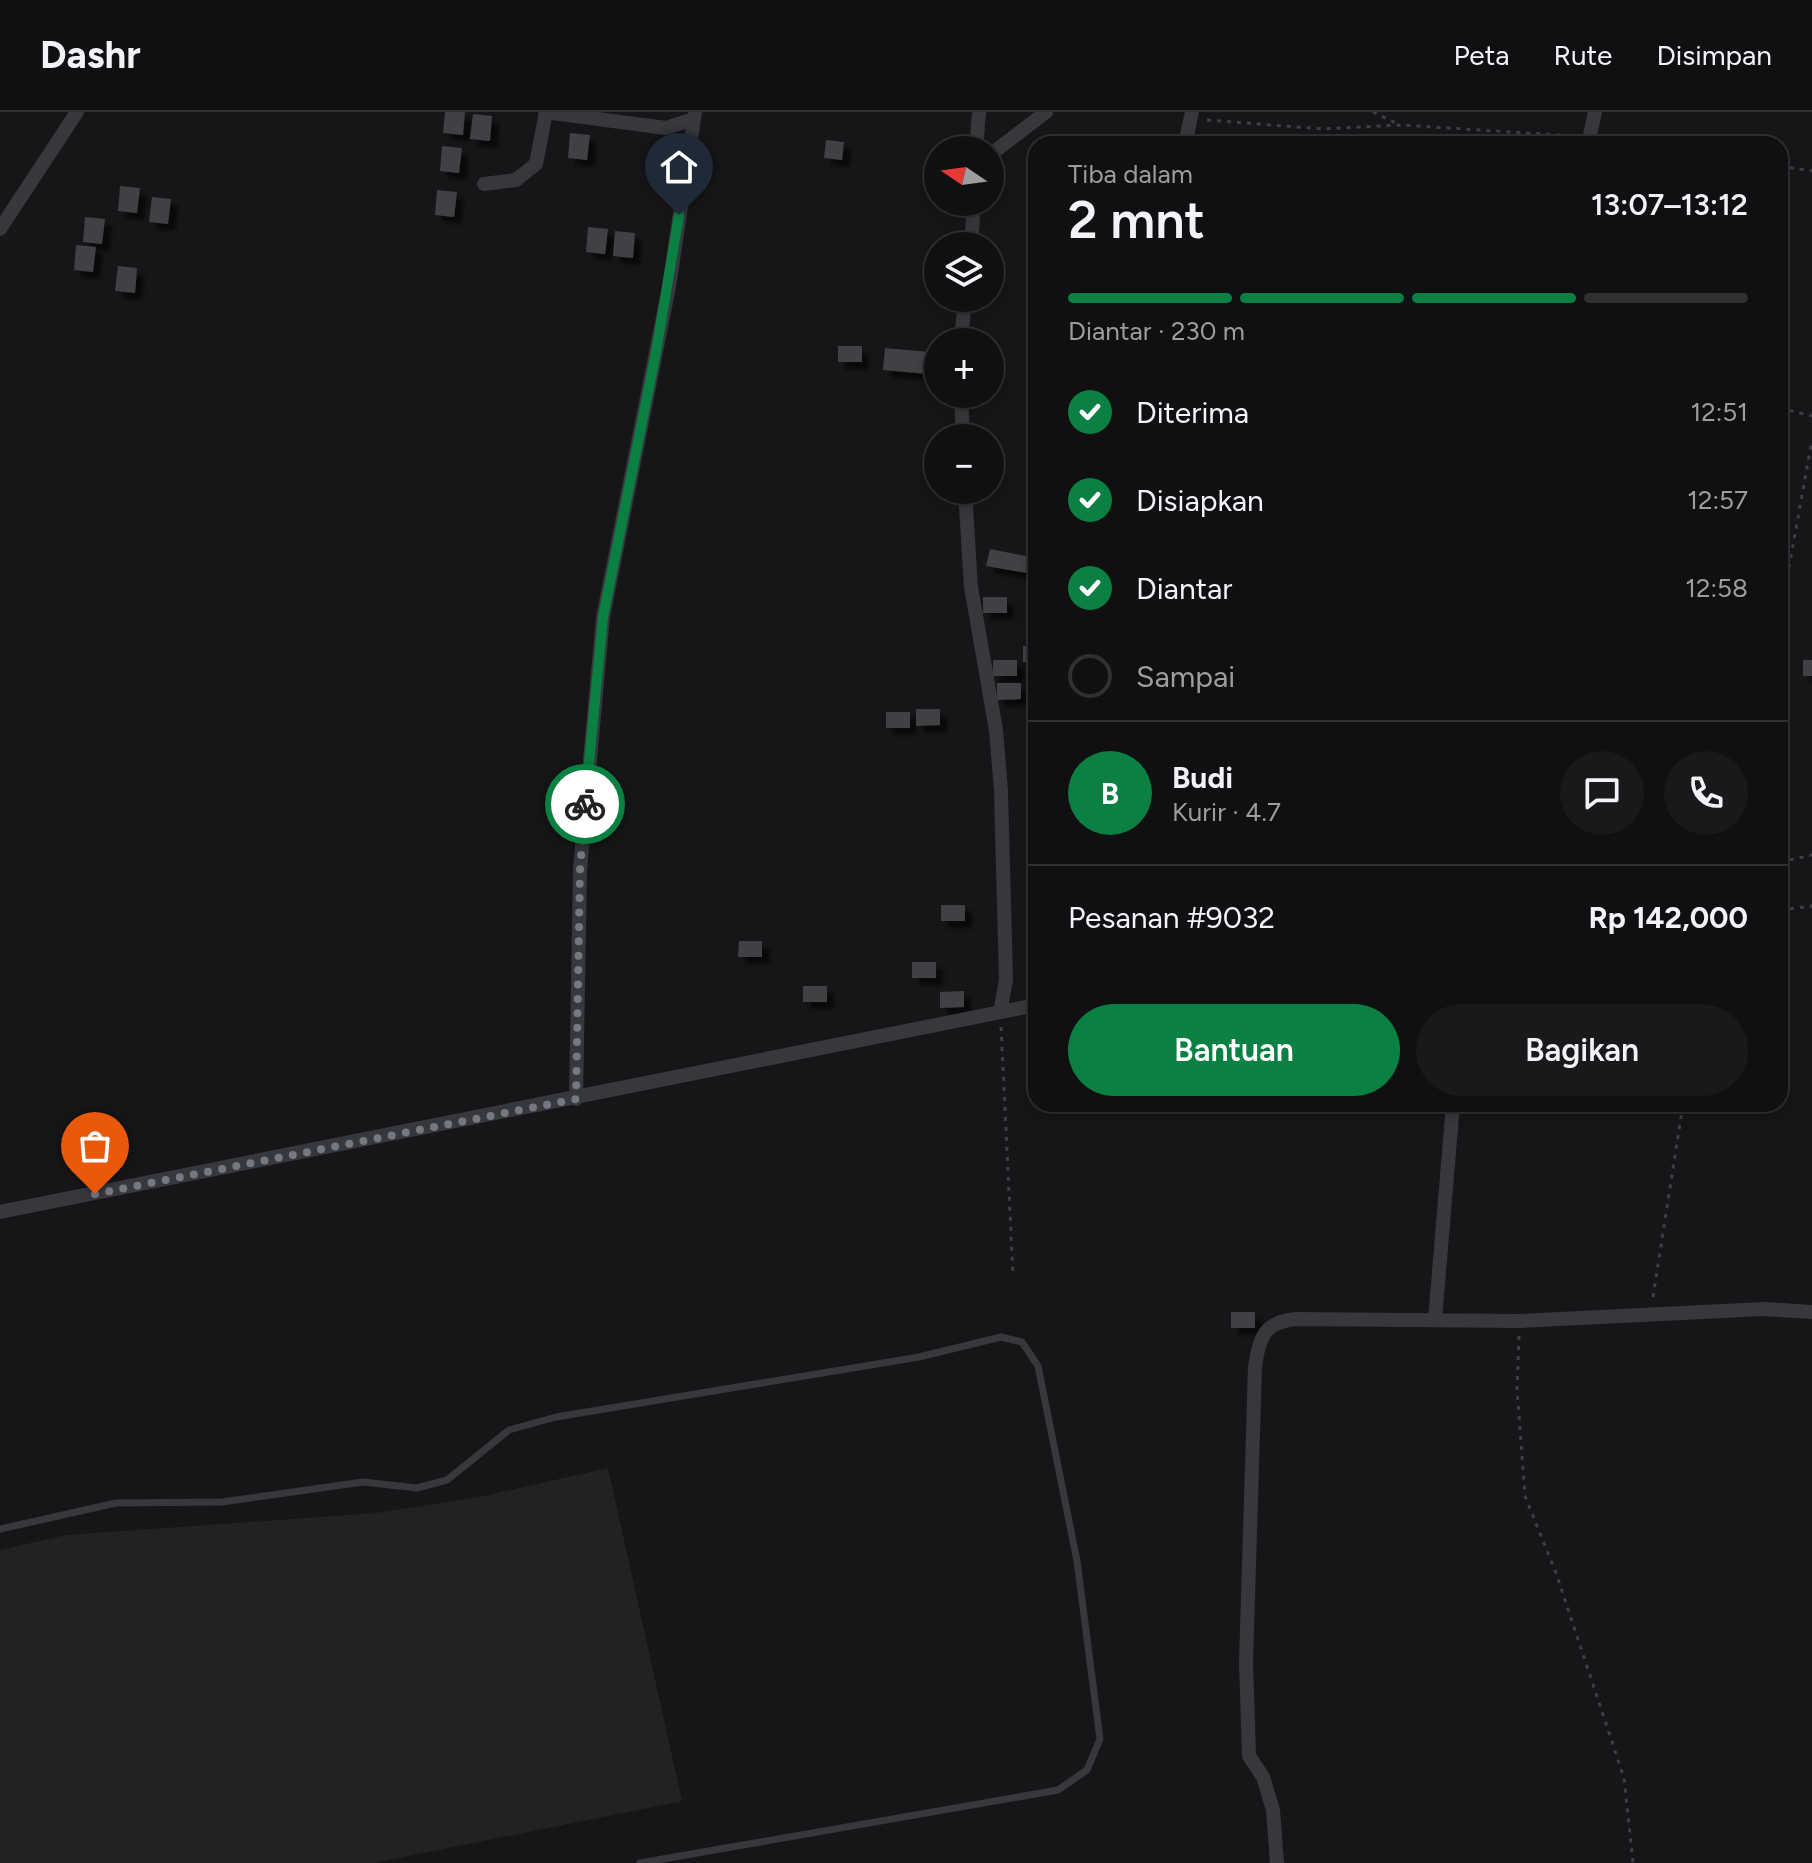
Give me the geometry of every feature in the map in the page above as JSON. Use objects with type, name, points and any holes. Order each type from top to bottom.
[{"type":"street","points":[[0,229],[77,112]]},
{"type":"street","points":[[484,184],[516,180],[536,164],[546,112],[666,128],[694,115]]},
{"type":"street","points":[[977,136],[979,112]]},
{"type":"street","points":[[1004,144],[1046,112]]},
{"type":"street","points":[[1590,136],[1595,112]]},
{"type":"street","points":[[576,1099],[580,870],[603,617],[669,287],[694,115]]},
{"type":"street","points":[[1187,136],[1192,115]]},
{"type":"street","points":[[966,504],[971,587],[996,730],[1001,791],[1006,980],[1000,1012]]},
{"type":"street","points":[[0,1212],[1028,1007]]},
{"type":"street","points":[[1435,1320],[1452,1112]]},
{"type":"street","points":[[1277,1863],[1273,1810],[1263,1777],[1249,1756],[1246,1663],[1259,1341],[1268,1327],[1280,1321],[1520,1321],[1764,1309],[1812,1312]]},
{"type":"lane","points":[[0,1529],[116,1503],[222,1502],[363,1482],[417,1488],[447,1480],[509,1430],[556,1417],[919,1357],[1001,1337],[1022,1342],[1038,1366],[1077,1561],[1100,1739],[1087,1770],[1058,1790],[640,1863]]},
{"type":"path","points":[[1373,112],[1401,125]]},
{"type":"path","points":[[1192,115],[1323,129],[1401,125],[1530,136]]},
{"type":"path","points":[[1788,167],[1812,171]]},
{"type":"path","points":[[1788,410],[1812,416]]},
{"type":"path","points":[[1788,576],[1812,440]]},
{"type":"path","points":[[1788,555],[1792,556]]},
{"type":"path","points":[[1788,860],[1812,855]]},
{"type":"path","points":[[1788,909],[1812,906]]},
{"type":"path","points":[[1000,1012],[1013,1275]]},
{"type":"path","points":[[1650,1317],[1682,1112]]},
{"type":"path","points":[[1520,1321],[1517,1389],[1525,1496],[1556,1573],[1624,1778],[1633,1863]]},
{"type":"shaded area","points":[[608,1468],[682,1801],[374,1863],[0,1863],[0,1550],[66,1535],[376,1513],[479,1497]]},
{"type":"building","points":[[445,112],[465,112],[463,135],[443,133]]},
{"type":"building","points":[[473,114],[492,116],[490,141],[470,139]]},
{"type":"building","points":[[570,133],[590,135],[587,160],[568,158]]},
{"type":"building","points":[[826,140],[844,142],[842,160],[824,158]]},
{"type":"building","points":[[442,146],[462,148],[459,173],[440,171]]},
{"type":"building","points":[[120,186],[140,188],[137,213],[118,211]]},
{"type":"building","points":[[437,190],[457,192],[454,217],[435,215]]},
{"type":"building","points":[[152,197],[171,199],[168,224],[149,222]]},
{"type":"building","points":[[85,217],[105,219],[102,244],[83,242]]},
{"type":"building","points":[[588,227],[608,229],[605,254],[586,252]]},
{"type":"building","points":[[615,231],[635,233],[633,258],[613,256]]},
{"type":"building","points":[[76,245],[96,247],[93,272],[74,270]]},
{"type":"building","points":[[118,266],[137,268],[135,293],[115,291]]},
{"type":"building","points":[[838,346],[862,346],[862,362],[838,362]]},
{"type":"building","points":[[885,348],[924,351],[924,374],[883,370]]},
{"type":"building","points":[[990,549],[1028,556],[1027,573],[986,566]]},
{"type":"building","points":[[983,597],[1007,597],[1007,613],[983,613]]},
{"type":"building","points":[[1023,646],[1028,646],[1028,662],[1023,662]]},
{"type":"building","points":[[993,660],[1017,660],[1017,676],[993,676]]},
{"type":"building","points":[[1803,660],[1812,660],[1812,676],[1803,676]]},
{"type":"building","points":[[997,683],[1021,683],[1021,699],[997,700]]},
{"type":"building","points":[[916,709],[940,709],[940,725],[916,726]]},
{"type":"building","points":[[886,712],[910,712],[910,728],[886,728]]},
{"type":"building","points":[[941,905],[965,905],[965,921],[941,921]]},
{"type":"building","points":[[739,941],[762,941],[762,957],[738,957]]},
{"type":"building","points":[[912,962],[936,962],[936,978],[912,978]]},
{"type":"building","points":[[803,986],[827,986],[827,1002],[803,1002]]},
{"type":"building","points":[[964,991],[964,1007],[940,1008],[940,992]]},
{"type":"building","points":[[1231,1312],[1255,1312],[1255,1328],[1231,1328]]},
{"type":"way so far","points":[[95,1194],[576,1099],[580,870],[585,804]]},
{"type":"route","points":[[585,804],[603,617],[669,287],[679,215]]}]
